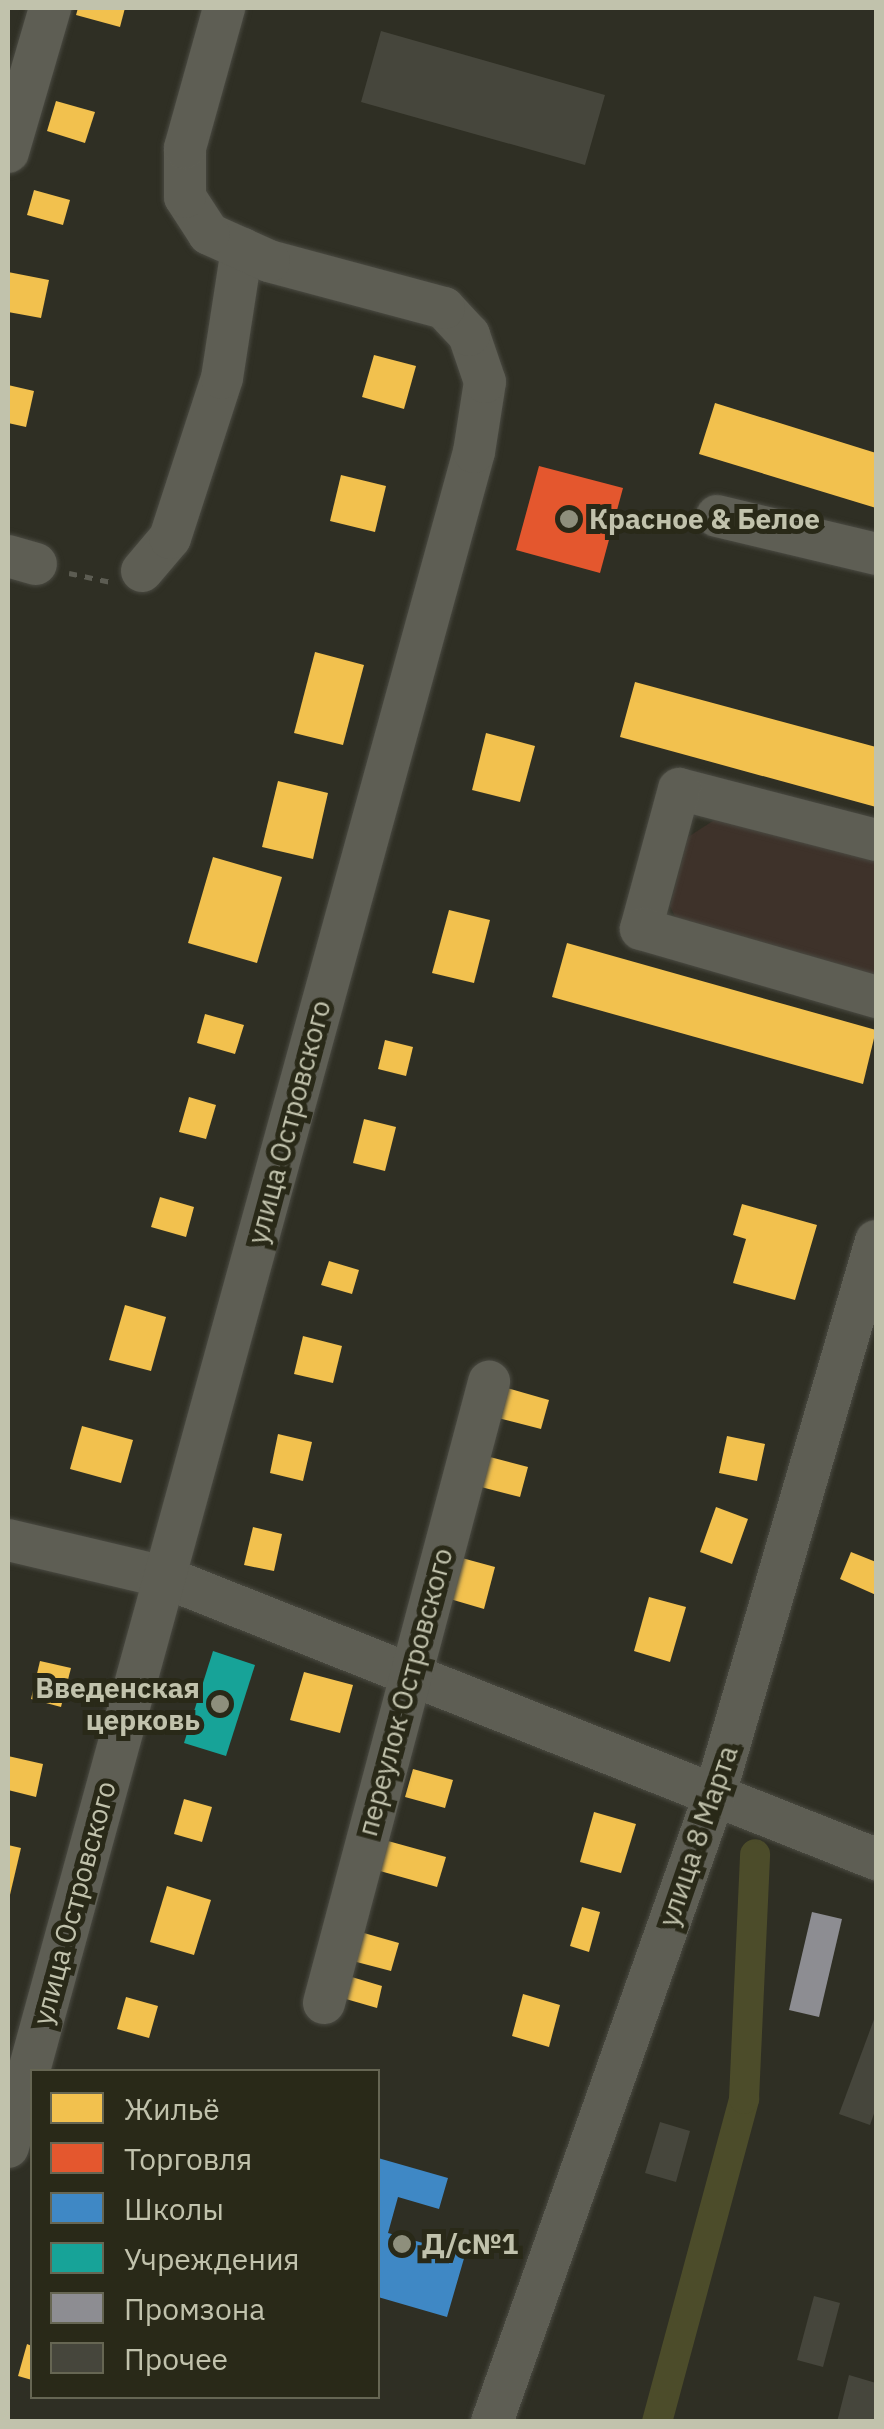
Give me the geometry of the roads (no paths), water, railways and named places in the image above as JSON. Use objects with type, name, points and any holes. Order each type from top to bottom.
[{"type":"street","points":[[8,152],[50,8]]},
{"type":"street","name":"улица Островского","points":[[8,2147],[474,452],[486,382],[469,335],[444,308],[242,249],[210,234],[185,197],[185,148],[224,8]]},
{"type":"street","points":[[142,571],[170,538],[222,378],[242,249]]},
{"type":"street","points":[[716,516],[876,554]]},
{"type":"street","points":[[876,840],[679,789],[641,929],[876,997]]},
{"type":"street","name":"улица 8 Марта","points":[[492,2422],[715,1794],[876,1241]]},
{"type":"street","name":"переулок Островского","points":[[324,2003],[408,1672],[488,1382]]},
{"type":"street","points":[[8,1540],[164,1578],[876,1859]]},
{"type":"waterway","points":[[657,2422],[744,2099],[755,1854]]},
{"type":"place","name":"Красное & Белое","points":[[569,519]]},
{"type":"place","name":"Введенская церковь","points":[[220,1704]]},
{"type":"place","name":"Д/с№1","points":[[402,2244]]}]
